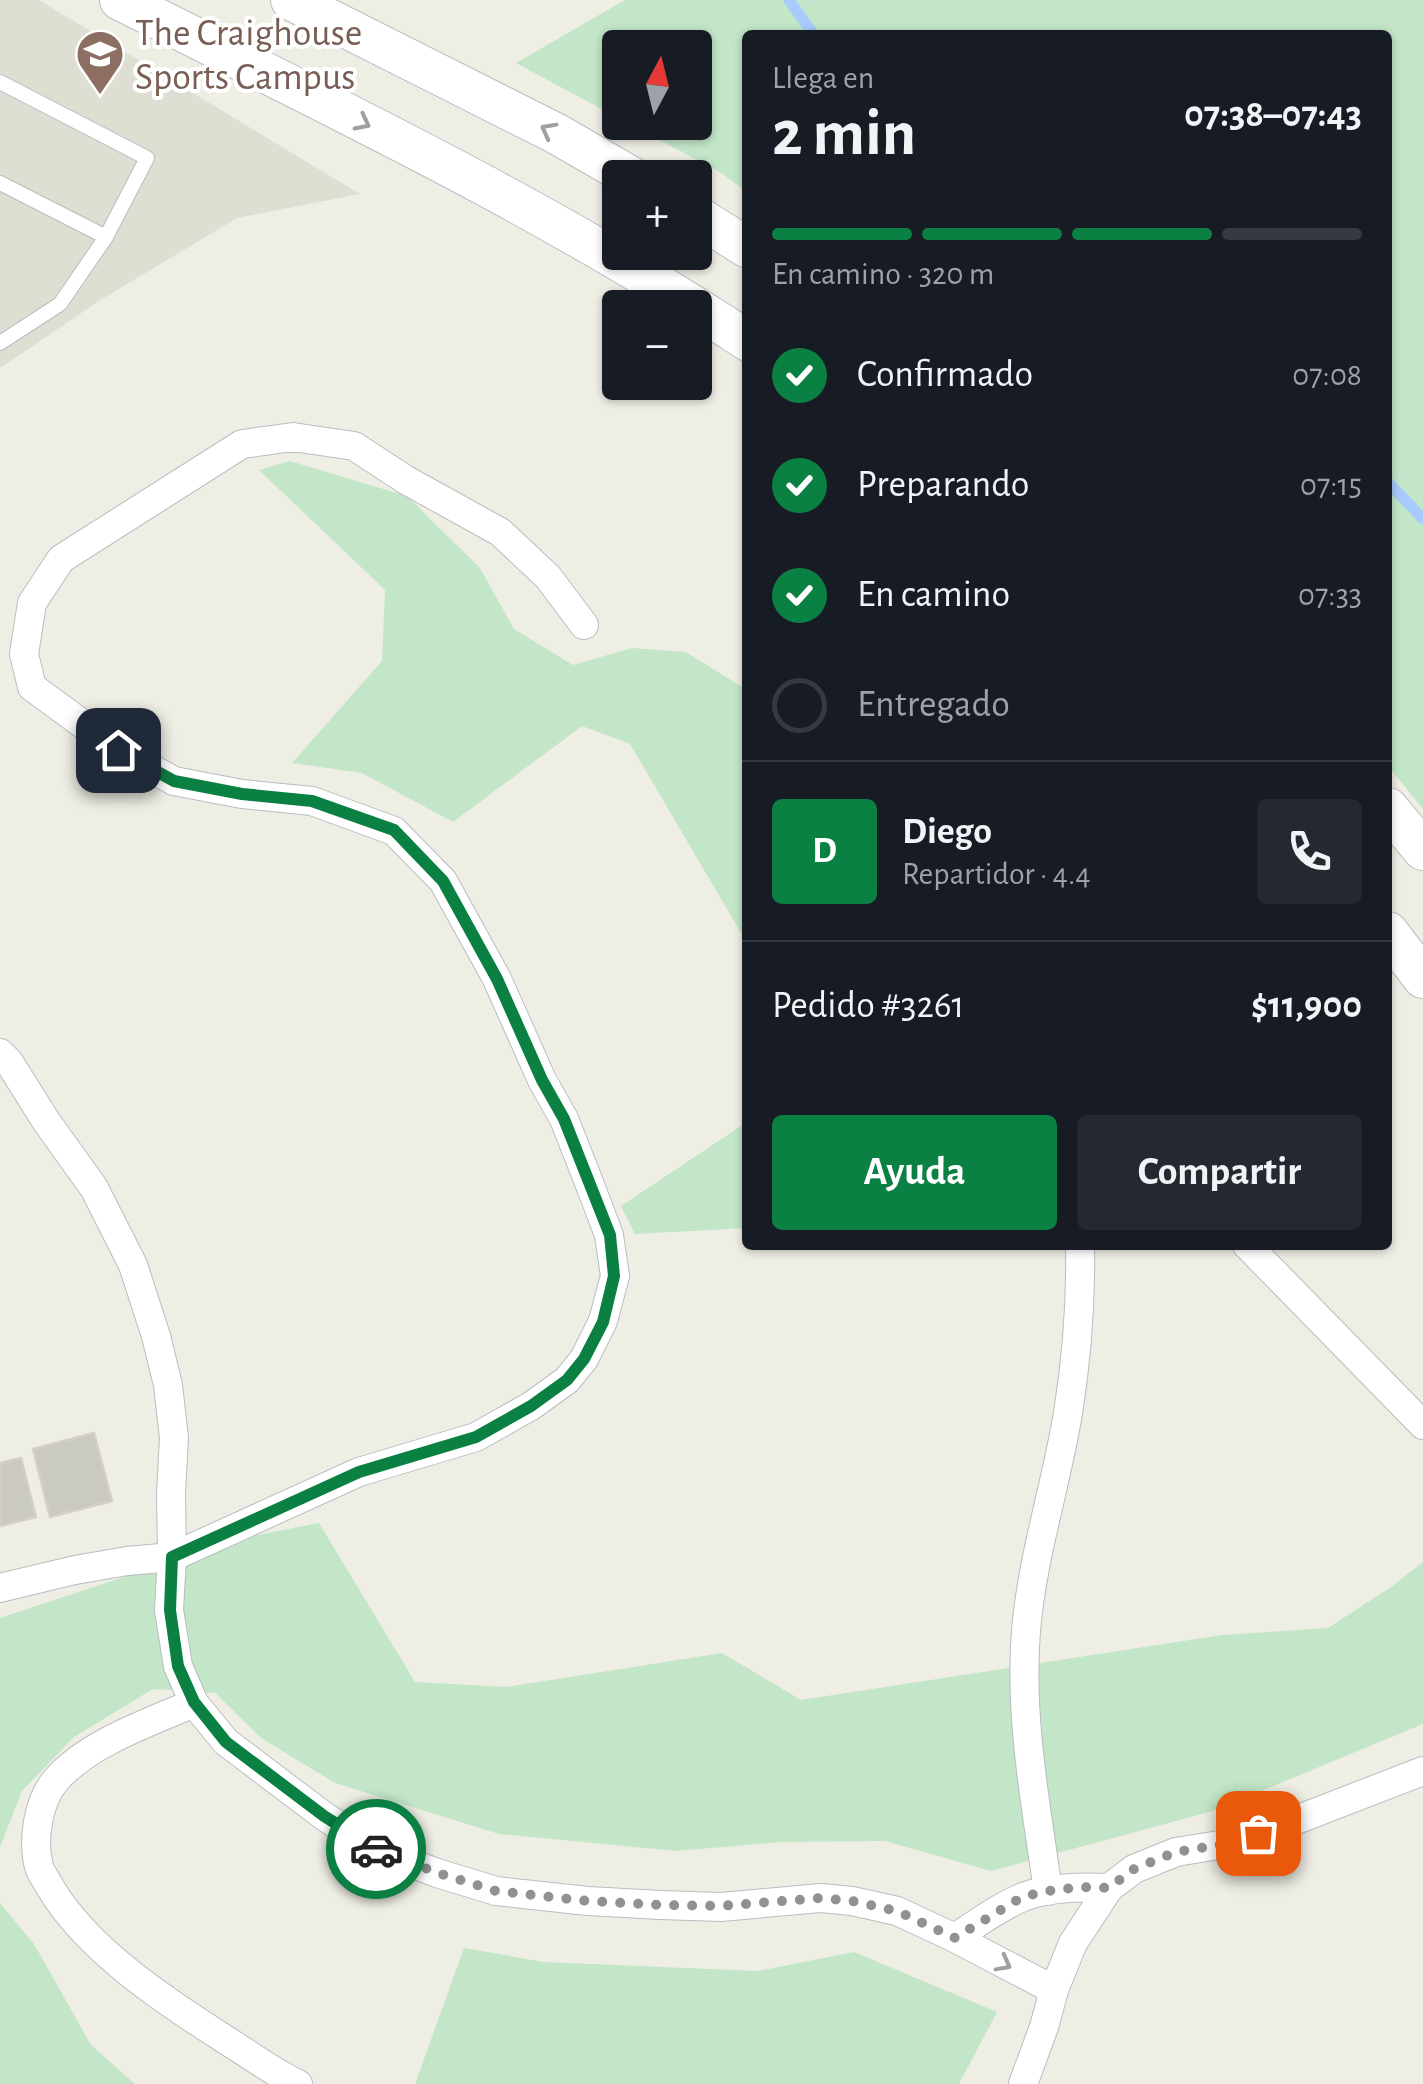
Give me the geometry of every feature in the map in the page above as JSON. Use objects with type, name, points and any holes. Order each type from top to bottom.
[{"type":"main road","points":[[120,0],[502,194],[632,268],[742,337]]},
{"type":"main road","points":[[291,0],[602,161]]},
{"type":"main road","points":[[712,225],[742,244]]},
{"type":"main road","points":[[1392,813],[1423,850]]},
{"type":"main road","points":[[1392,937],[1423,978]]},
{"type":"street","points":[[0,1588],[76,1570],[172,1557],[359,1472],[476,1437],[567,1380],[584,1359],[603,1322],[614,1276],[610,1235],[564,1119],[542,1080],[497,979],[443,881],[394,830],[312,801],[242,794],[174,781],[118,750],[32,686],[24,654],[32,603],[61,559],[242,444],[293,437],[354,446],[500,532],[548,578],[584,625]]},
{"type":"street","points":[[0,1053],[94,1188],[133,1265],[168,1385],[174,1438],[170,1610],[178,1666],[194,1702],[226,1742],[372,1848],[452,1878],[496,1891],[588,1901],[720,1906],[821,1898],[852,1901],[897,1911],[1054,1990]]},
{"type":"street","points":[[1048,1891],[1026,1740],[1026,1632],[1038,1549],[1068,1414],[1081,1292],[1080,1250]]},
{"type":"street","points":[[1251,1250],[1423,1426]]},
{"type":"street","points":[[194,1702],[123,1734],[78,1760],[55,1781],[41,1805],[37,1832],[39,1868],[57,1899],[85,1932],[133,1976],[298,2084]]},
{"type":"street","points":[[1023,2084],[1073,1943],[1109,1888],[1134,1869],[1176,1852],[1241,1838],[1290,1822],[1423,1771]]},
{"type":"street","points":[[955,1938],[1022,1897],[1080,1887],[1109,1888]]},
{"type":"lane","points":[[0,82],[147,158],[106,236],[60,304],[0,342]]},
{"type":"lane","points":[[0,183],[106,236]]},
{"type":"shaded area","name":"The Craighouse Sports Campus","points":[[0,0],[39,0],[360,194],[237,218],[102,299],[0,368]]},
{"type":"green space","points":[[625,0],[1423,0],[1423,809],[1392,771],[1392,30],[742,30],[742,188],[712,168],[712,160],[697,160],[659,140],[712,140],[712,30],[602,30],[602,109],[516,63]]},
{"type":"green space","points":[[290,461],[407,496],[480,568],[514,629],[573,665],[632,648],[686,652],[742,687],[742,934],[630,744],[582,726],[453,822],[362,773],[292,763],[382,661],[385,590],[259,470]]},
{"type":"green space","points":[[742,1125],[742,1228],[635,1234],[621,1206]]},
{"type":"green space","points":[[319,1523],[415,1682],[506,1687],[722,1653],[801,1700],[1222,1635],[1328,1628],[1423,1562],[1423,1724],[1213,1811],[991,1871],[885,1841],[782,1842],[676,1851],[499,1834],[335,1783],[261,1738],[215,1693],[153,1689],[74,1737],[22,1791],[0,1847],[0,1618],[242,1538]]},
{"type":"green space","points":[[0,1903],[34,1944],[91,2045],[135,2084],[0,2084]]},
{"type":"green space","points":[[464,1948],[544,1962],[758,1971],[854,1952],[997,2012],[959,2084],[415,2084]]},
{"type":"building","points":[[94,1433],[112,1501],[50,1517],[33,1449]]},
{"type":"building","points":[[21,1458],[36,1517],[0,1526],[0,1463]]},
{"type":"waterway","points":[[789,0],[810,30]]},
{"type":"waterway","points":[[1392,486],[1423,519]]},
{"type":"way so far","points":[[376,1849],[496,1891],[661,1905],[720,1906],[821,1898],[852,1901],[897,1911],[955,1938],[1022,1897],[1080,1887],[1109,1888],[1134,1869],[1176,1852],[1225,1844],[1258,1833]]},
{"type":"place","name":"The Craighouse Sports Campus","points":[[100,96]]},
{"type":"route","points":[[118,750],[174,781],[242,794],[312,801],[394,830],[443,881],[497,979],[542,1080],[564,1119],[610,1235],[614,1276],[603,1322],[584,1359],[567,1380],[476,1437],[359,1472],[172,1557],[170,1610],[178,1666],[194,1702],[226,1742],[324,1816],[376,1849]]}]
